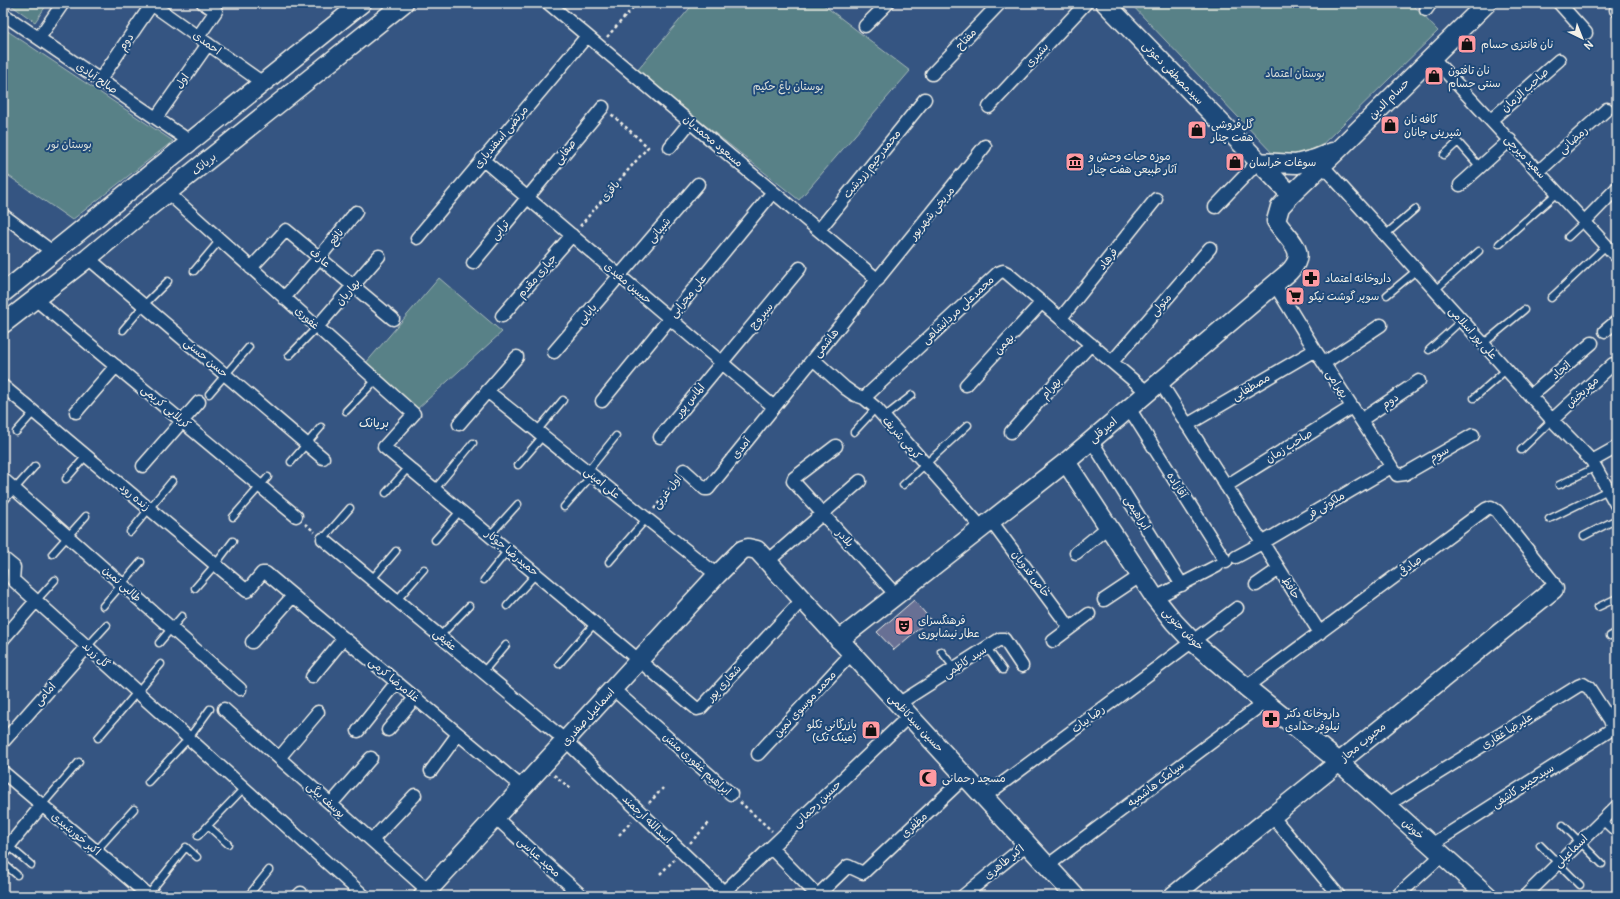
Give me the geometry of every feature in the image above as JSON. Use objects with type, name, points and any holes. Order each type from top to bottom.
[{"type":"main road","points":[[3,293],[362,3]]},
{"type":"main road","name":"سیدمصطفی دعوتی","points":[[1105,3],[1291,195]]},
{"type":"main road","name":"حسام الدین","points":[[1291,195],[1340,149],[1487,3]]},
{"type":"main road","name":"بریانک","points":[[3,324],[168,193],[394,6]]},
{"type":"main road","points":[[1258,162],[1296,164],[1315,159],[1340,149]]},
{"type":"main road","name":"امیرقلی","points":[[839,640],[1066,462],[1275,285],[1296,265],[1298,259],[1295,246],[1276,221],[1280,207],[1291,195]]},
{"type":"main road","name":"خوش جنوبی","points":[[1066,462],[1140,576],[1174,622],[1192,641],[1246,687],[1339,762]]},
{"type":"main road","name":"اسماعیل صفدری","points":[[429,894],[543,765],[742,550],[748,548],[762,556]]},
{"type":"main road","name":"حسین سیدکاظمی","points":[[762,556],[1075,896]]},
{"type":"main road","name":"محبوب مجاز","points":[[1172,896],[1554,589]]},
{"type":"main road","name":"خوش","points":[[1339,762],[1437,850],[1478,893]]},
{"type":"street","points":[[38,38],[63,3]]},
{"type":"street","name":"اول","points":[[156,118],[203,41],[216,11],[202,3]]},
{"type":"street","name":"مسعود محمدیان","points":[[548,3],[878,280]]},
{"type":"street","points":[[865,26],[888,3]]},
{"type":"street","name":"مفتاح","points":[[932,74],[1000,3]]},
{"type":"street","name":"بشیری","points":[[989,107],[1086,3]]},
{"type":"street","points":[[1559,3],[1586,33]]},
{"type":"street","name":"احمدی","points":[[151,4],[263,83]]},
{"type":"street","name":"دوم","points":[[100,80],[151,4]]},
{"type":"street","name":"صالح آبادی","points":[[3,14],[191,142]]},
{"type":"street","name":"مرتضی اسفندیاری","points":[[417,238],[587,36]]},
{"type":"street","name":"سعید میرچی","points":[[1432,57],[1617,257]]},
{"type":"street","name":"صاحب الزمان","points":[[1491,120],[1559,60]]},
{"type":"street","name":"محمدرحیم زردشت","points":[[819,230],[925,99]]},
{"type":"street","name":"صفایی","points":[[528,198],[603,107]]},
{"type":"street","name":"رمضانی","points":[[1538,172],[1608,109]]},
{"type":"street","points":[[670,147],[690,122]]},
{"type":"street","points":[[1460,185],[1510,140]]},
{"type":"street","name":"مریخی شهریور","points":[[878,280],[985,146]]},
{"type":"street","name":"حسین مفیدی","points":[[482,159],[774,407]]},
{"type":"street","points":[[1215,207],[1258,162]]},
{"type":"street","name":"علی پور اسلامی","points":[[1322,165],[1506,370],[1594,464],[1617,506]]},
{"type":"street","name":"شیبانی","points":[[620,276],[698,184]]},
{"type":"street","points":[[1584,222],[1617,188]]},
{"type":"street","name":"علی محرابی","points":[[602,401],[773,192]]},
{"type":"street","name":"غفوری","points":[[168,193],[414,414],[384,447]]},
{"type":"street","name":"ترابی","points":[[473,263],[528,198]]},
{"type":"street","name":"فرهاد","points":[[1061,318],[1156,199]]},
{"type":"street","name":"نافع","points":[[284,298],[356,212]]},
{"type":"street","points":[[3,215],[54,253]]},
{"type":"street","name":"عارف","points":[[251,268],[286,230],[393,319]]},
{"type":"street","name":"جباری مقدم","points":[[502,316],[572,235]]},
{"type":"street","name":"متولی","points":[[1112,362],[1210,248]]},
{"type":"street","name":"بهاریان","points":[[317,327],[379,256]]},
{"type":"street","name":"حسن حسنی","points":[[88,258],[323,458]]},
{"type":"street","name":"سیروج","points":[[721,363],[800,268]]},
{"type":"street","name":"محمدعلی مردانشاهی","points":[[864,398],[998,273],[1003,271],[1112,362],[1154,387]]},
{"type":"street","name":"بابایی","points":[[554,352],[620,276]]},
{"type":"street","name":"هاشمی","points":[[774,407],[878,280]]},
{"type":"street","name":"بهرامی","points":[[1275,285],[1315,350],[1391,467]]},
{"type":"street","name":"کربلایی کریمی","points":[[35,299],[182,421],[264,481],[296,516]]},
{"type":"street","name":"بهمن","points":[[966,385],[1042,302]]},
{"type":"street","points":[[1605,331],[1617,321]]},
{"type":"street","points":[[1324,363],[1381,325]]},
{"type":"street","name":"اتحاد","points":[[1530,396],[1592,343]]},
{"type":"street","name":"بهرام","points":[[1011,432],[1091,344]]},
{"type":"street","name":"مصطفایی","points":[[1187,425],[1315,350]]},
{"type":"street","points":[[459,424],[517,357]]},
{"type":"street","name":"کرمی شریف","points":[[813,359],[845,388],[855,395],[864,398],[880,413],[926,465],[986,524]]},
{"type":"street","name":"الماس پور","points":[[660,437],[721,363]]},
{"type":"street","name":"مهربخش","points":[[1552,420],[1613,364]]},
{"type":"street","points":[[76,412],[116,366]]},
{"type":"street","name":"دوم","points":[[1361,420],[1419,381]]},
{"type":"street","name":"زنده رود","points":[[3,386],[247,591],[262,573],[266,573]]},
{"type":"street","points":[[1154,387],[1187,425],[1262,543]]},
{"type":"street","name":"علی امینی","points":[[487,391],[717,576]]},
{"type":"street","points":[[143,466],[199,402]]},
{"type":"street","name":"آمدی","points":[[708,489],[774,407]]},
{"type":"street","name":"صاحب زمان","points":[[1226,486],[1352,407]]},
{"type":"street","name":"آقازاده","points":[[1129,408],[1226,562]]},
{"type":"street","name":"سوم","points":[[1391,467],[1397,475],[1405,474],[1473,434]]},
{"type":"street","name":"ابراهیمی","points":[[1091,440],[1182,585]]},
{"type":"street","name":"بلادر","points":[[836,446],[794,478],[794,481],[896,596]]},
{"type":"street","name":"حمیدرضا جوکار","points":[[384,447],[640,660]]},
{"type":"street","points":[[1594,464],[1617,447]]},
{"type":"street","name":"ملکوتی فر","points":[[1155,598],[1262,543],[1391,467]]},
{"type":"street","name":"اول غربی","points":[[684,470],[705,489],[708,489]]},
{"type":"street","name":"طالبی نمین","points":[[3,479],[240,689]]},
{"type":"street","points":[[762,556],[823,514],[860,481]]},
{"type":"street","name":"صادقی","points":[[1246,687],[1486,509],[1491,508],[1497,511],[1553,582],[1554,589]]},
{"type":"street","name":"خاص فدویان","points":[[986,524],[1070,628]]},
{"type":"street","points":[[1076,552],[1108,527]]},
{"type":"street","name":"عفیفی","points":[[323,538],[566,741]]},
{"type":"street","name":"حافظ","points":[[1262,543],[1320,633]]},
{"type":"street","name":"گل زرند","points":[[3,558],[14,567],[13,580],[364,896]]},
{"type":"street","points":[[1256,585],[1279,569]]},
{"type":"street","name":"غلامرضا کرمی","points":[[266,573],[523,788]]},
{"type":"street","points":[[1104,600],[1140,576]]},
{"type":"street","points":[[252,642],[293,596]]},
{"type":"street","name":"شعاری پور","points":[[640,660],[699,710],[802,600]]},
{"type":"street","points":[[3,639],[36,601]]},
{"type":"street","name":"رضا بیات","points":[[984,797],[1238,608]]},
{"type":"street","points":[[1053,641],[1089,614]]},
{"type":"street","points":[[312,677],[344,638]]},
{"type":"street","name":"سید کاظمی","points":[[904,710],[955,669],[1000,639],[1004,639],[1022,666]]},
{"type":"street","name":"امامی","points":[[3,742],[87,647]]},
{"type":"street","name":"محمد موسوی نمین","points":[[758,754],[852,654]]},
{"type":"street","points":[[358,731],[397,682]]},
{"type":"street","name":"علیرضا غفاری","points":[[1387,805],[1583,684],[1589,688],[1612,726]]},
{"type":"street","name":"ابراهیم غفوری منش","points":[[613,689],[731,794]]},
{"type":"street","points":[[388,730],[415,698]]},
{"type":"street","name":"سیامک هاشمیه","points":[[1047,866],[1265,702]]},
{"type":"street","name":"یوسف بیگی","points":[[224,709],[372,840],[429,894]]},
{"type":"street","name":"حسین رحمانی","points":[[726,894],[904,710]]},
{"type":"street","points":[[279,758],[318,712]]},
{"type":"street","name":"سیدحمید کاشفی","points":[[1397,896],[1437,850],[1609,731],[1612,726]]},
{"type":"street","points":[[431,771],[458,734]]},
{"type":"street","name":"اسدالله ارجمند","points":[[566,741],[726,894]]},
{"type":"street","points":[[331,804],[371,758]]},
{"type":"street","name":"اکبر خورشیدی","points":[[3,772],[148,896]]},
{"type":"street","name":"مظفری","points":[[817,896],[848,866],[863,874],[966,777]]},
{"type":"street","points":[[372,840],[415,795]]},
{"type":"street","points":[[5,846],[42,805]]},
{"type":"street","name":"اسماعیلی","points":[[1525,896],[1617,806]]},
{"type":"street","points":[[1272,816],[1336,895]]},
{"type":"street","name":"مجید عباسی","points":[[496,817],[582,896]]},
{"type":"street","name":"اکبر طاهری","points":[[963,896],[1027,844]]},
{"type":"street","points":[[771,848],[817,896]]},
{"type":"lane","points":[[1444,155],[1458,142],[1480,167]]},
{"type":"lane","points":[[1499,244],[1558,193]]},
{"type":"lane","points":[[1385,235],[1415,209]]},
{"type":"lane","points":[[1568,237],[1584,222]]},
{"type":"lane","points":[[194,271],[220,240]]},
{"type":"lane","points":[[1551,298],[1606,246]]},
{"type":"lane","points":[[1435,290],[1479,251]]},
{"type":"lane","points":[[1387,295],[1417,270]]},
{"type":"lane","points":[[123,330],[144,305],[168,281]]},
{"type":"lane","points":[[1483,344],[1524,310]]},
{"type":"lane","points":[[1429,350],[1462,320]]},
{"type":"lane","points":[[289,356],[317,327]]},
{"type":"lane","points":[[209,394],[249,347]]},
{"type":"lane","points":[[1474,398],[1506,370]]},
{"type":"lane","points":[[346,411],[376,380]]},
{"type":"lane","points":[[854,432],[880,413],[912,395]]},
{"type":"lane","points":[[518,465],[562,400]]},
{"type":"lane","points":[[16,432],[34,412]]},
{"type":"lane","points":[[1521,450],[1552,420]]},
{"type":"lane","points":[[903,485],[968,425]]},
{"type":"lane","points":[[290,462],[322,427]]},
{"type":"lane","points":[[564,507],[616,436]]},
{"type":"lane","points":[[435,489],[473,443]]},
{"type":"lane","points":[[66,479],[86,456]]},
{"type":"lane","points":[[1559,485],[1594,464]]},
{"type":"lane","points":[[3,502],[35,466]]},
{"type":"lane","points":[[386,492],[409,467]]},
{"type":"lane","points":[[130,532],[148,508],[172,481]]},
{"type":"lane","points":[[233,517],[264,481]]},
{"type":"lane","points":[[1549,519],[1608,490]]},
{"type":"lane","points":[[490,535],[518,504]]},
{"type":"lane","points":[[323,538],[350,508]]},
{"type":"lane","points":[[435,540],[460,510]]},
{"type":"lane","points":[[52,554],[86,516]]},
{"type":"lane","points":[[609,562],[646,518]]},
{"type":"lane","points":[[1584,536],[1617,519]]},
{"type":"lane","points":[[195,588],[233,541]]},
{"type":"lane","points":[[484,580],[508,550]]},
{"type":"lane","points":[[372,579],[396,551]]},
{"type":"lane","points":[[103,606],[141,562]]},
{"type":"lane","points":[[397,600],[424,569]]},
{"type":"lane","points":[[507,606],[536,574]]},
{"type":"lane","points":[[36,601],[55,580]]},
{"type":"lane","points":[[1598,607],[1617,598]]},
{"type":"lane","points":[[440,636],[469,606]]},
{"type":"lane","points":[[159,644],[182,616]]},
{"type":"lane","points":[[559,664],[596,623]]},
{"type":"lane","points":[[87,647],[107,625]]},
{"type":"lane","points":[[1610,636],[1617,632]]},
{"type":"lane","points":[[483,672],[506,645]]},
{"type":"lane","points":[[987,648],[1003,670]]},
{"type":"lane","points":[[941,651],[955,669]]},
{"type":"lane","points":[[98,738],[161,664]]},
{"type":"lane","points":[[148,782],[189,738],[210,709]]},
{"type":"lane","points":[[42,805],[79,762]]},
{"type":"lane","points":[[198,836],[244,788]]},
{"type":"lane","points":[[96,851],[134,809]]},
{"type":"lane","points":[[1602,821],[1617,835]]},
{"type":"lane","points":[[1562,825],[1602,864]]},
{"type":"lane","points":[[208,826],[228,844]]},
{"type":"lane","points":[[1540,845],[1580,885]]},
{"type":"lane","points":[[5,846],[31,865]]},
{"type":"lane","points":[[148,896],[186,847],[197,857]]},
{"type":"lane","points":[[3,863],[17,875]]},
{"type":"lane","points":[[251,895],[269,870]]},
{"type":"lane","points":[[562,896],[571,886]]},
{"type":"path","points":[[600,46],[637,3]]},
{"type":"path","name":"باقری","points":[[572,235],[648,147],[603,107]]},
{"type":"path","name":"اول غربی","points":[[646,518],[684,470]]},
{"type":"path","points":[[296,516],[323,538]]},
{"type":"path","points":[[543,765],[570,789]]},
{"type":"path","points":[[619,836],[663,788]]},
{"type":"path","name":"ابراهیم غفوری منش","points":[[731,794],[781,838]]},
{"type":"path","points":[[660,874],[708,823]]},
{"type":"green space","points":[[8,3],[48,3],[35,22]]},
{"type":"green space","name":"بوستان باغ حکیم","points":[[694,3],[821,3],[910,71],[799,200],[637,71]]},
{"type":"green space","name":"بوستان اعتماد","points":[[1130,3],[1411,3],[1438,31],[1292,174]]},
{"type":"green space","name":"بوستان نور","points":[[3,28],[173,141],[72,220],[3,172]]},
{"type":"green space","points":[[439,278],[502,332],[416,410],[365,364]]},
{"type":"building","name":"فرهنگسرای عطار نیشابوری","points":[[914,600],[930,619],[894,650],[877,632]]},
{"type":"place","name":"نان فانتزی حسام","points":[[1467,44]]},
{"type":"place","name":"نان تافتون سنتی حسام","points":[[1434,76]]},
{"type":"place","name":"کافه نان شیرینی جانان","points":[[1390,125]]},
{"type":"place","name":"گل‌فروشی هفت چنار","points":[[1197,130]]},
{"type":"place","name":"موزه حیات وحش و آثار طبیعی هفت چنار","points":[[1075,162]]},
{"type":"place","name":"سوغات خراسان","points":[[1235,162]]},
{"type":"place","name":"داروخانه اعتماد","points":[[1311,278]]},
{"type":"place","name":"سوپر گوشت نیکو","points":[[1295,296]]},
{"type":"place","name":"فرهنگسرای عطار نیشابوری","points":[[904,626]]},
{"type":"place","name":"داروخانه دکتر نیلوفر حدادی","points":[[1271,719]]},
{"type":"place","name":"بازرگانی تکلو (عینک تک)","points":[[871,730]]},
{"type":"place","name":"مسجد رحمانی","points":[[928,778]]},
{"type":"district","name":"بریانک","points":[[374,423]]}]
